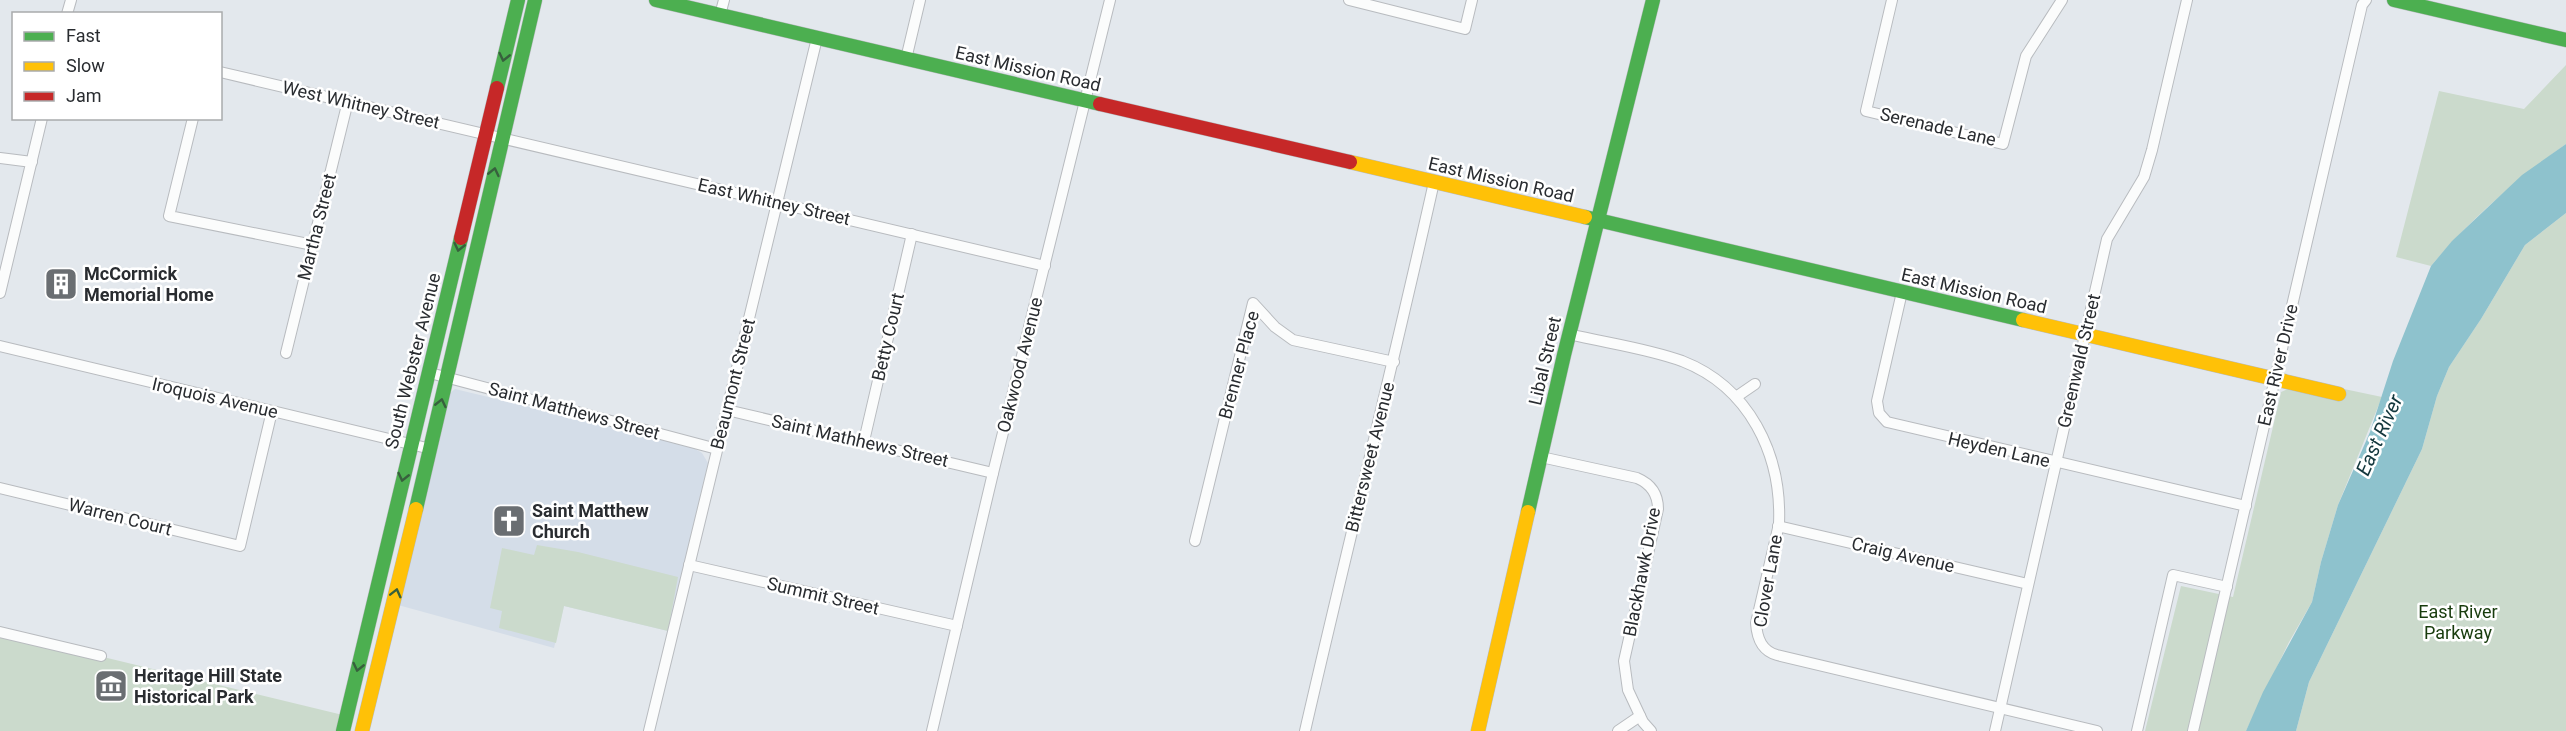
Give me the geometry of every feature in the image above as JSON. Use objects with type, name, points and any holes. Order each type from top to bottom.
[{"type":"street","name":"South Webster Avenue","points":[[343,731],[518,0]]},
{"type":"street","name":"South Webster Avenue","points":[[362,731],[431,449],[535,0]]},
{"type":"street","name":"East Mission Road","points":[[656,0],[2339,394]]},
{"type":"street","points":[[720,15],[724,0]]},
{"type":"street","points":[[906,59],[920,0]]},
{"type":"street","name":"Oakwood Avenue","points":[[932,731],[1110,0]]},
{"type":"street","points":[[1349,0],[1465,29],[1472,0]]},
{"type":"street","name":"Libal Street","points":[[1478,731],[1569,334],[1653,0]]},
{"type":"street","name":"Serenade Lane","points":[[1892,0],[1866,111],[2003,144],[2026,56],[2062,0]]},
{"type":"street","name":"Greenwald Street","points":[[1995,731],[2108,239],[2144,177],[2187,0]]},
{"type":"street","name":"East River Drive","points":[[2193,731],[2362,5],[2366,0]]},
{"type":"street","points":[[2394,0],[2566,40]]},
{"type":"street","name":"Beaumont Street","points":[[649,731],[817,38]]},
{"type":"street","name":"West Whitney Street","points":[[222,72],[502,139]]},
{"type":"street","name":"Martha Street","points":[[286,353],[348,101]]},
{"type":"street","points":[[0,293],[42,120]]},
{"type":"street","points":[[193,120],[169,216],[313,245]]},
{"type":"street","name":"East Whitney Street","points":[[502,139],[1046,266]]},
{"type":"street","points":[[0,158],[32,162]]},
{"type":"street","name":"Bittersweet Avenue","points":[[1305,731],[1338,584],[1394,362],[1434,182]]},
{"type":"street","name":"Betty Court","points":[[864,441],[912,234]]},
{"type":"street","name":"Heyden Lane","points":[[1902,292],[1877,407],[1882,419],[1893,426],[2246,506]]},
{"type":"street","name":"Brenner Place","points":[[1195,541],[1253,303],[1275,327],[1293,340],[1394,362]]},
{"type":"street","name":"Clover Lane","points":[[1569,334],[1684,362],[1708,375],[1736,397],[1760,431],[1772,460],[1779,492],[1778,526],[1756,623],[1759,639],[1766,651],[1778,656],[2097,731]]},
{"type":"street","name":"Iroquois Avenue","points":[[0,346],[431,449]]},
{"type":"street","name":"Saint Matthews Street","points":[[430,373],[717,449]]},
{"type":"street","points":[[1736,397],[1755,384]]},
{"type":"street","name":"Saint Mathhews Street","points":[[727,410],[993,473]]},
{"type":"street","name":"Warren Court","points":[[0,488],[240,546],[272,411]]},
{"type":"street","name":"Blackhawk Drive","points":[[1541,457],[1637,478],[1650,485],[1656,497],[1658,509],[1624,661],[1628,690],[1640,716],[1651,731]]},
{"type":"street","name":"Craig Avenue","points":[[1778,526],[2028,584]]},
{"type":"street","name":"Summit Street","points":[[689,565],[957,626]]},
{"type":"street","points":[[2137,731],[2173,575],[2227,587]]},
{"type":"street","points":[[0,632],[101,657]]},
{"type":"street","points":[[1618,731],[1640,716]]},
{"type":"shaded area","points":[[455,389],[690,446],[702,453],[708,463],[668,631],[564,606],[554,648],[398,605],[449,394]]},
{"type":"green space","points":[[2566,65],[2566,144],[2495,200],[2431,266],[2396,257],[2439,91],[2524,109]]},
{"type":"green space","name":"East River Parkway","points":[[2566,213],[2566,731],[2296,731],[2309,682],[2422,449],[2437,396],[2449,367],[2525,245]]},
{"type":"green space","points":[[2288,389],[2344,389],[2382,397],[2338,505],[2312,602],[2289,642],[2246,731],[2145,731],[2181,586],[2233,597],[2281,392]]},
{"type":"green space","points":[[537,545],[578,552],[678,577],[668,631],[564,606],[556,643],[499,628],[502,611],[490,608],[502,548],[534,555]]},
{"type":"green space","name":"Heritage Hill State Historical Park","points":[[0,632],[347,716],[343,731],[0,731]]},
{"type":"water","name":"East River","points":[[2566,144],[2566,213],[2525,245],[2449,367],[2437,396],[2422,449],[2309,682],[2296,731],[2246,731],[2263,692],[2312,602],[2338,505],[2370,432],[2393,361],[2431,266],[2452,241],[2522,175]]},
{"type":"traffic: fast","points":[[497,88],[518,0]]},
{"type":"traffic: fast","points":[[416,509],[535,0]]},
{"type":"traffic: fast","points":[[656,0],[1100,104]]},
{"type":"traffic: fast","points":[[1528,512],[1564,355],[1653,0]]},
{"type":"traffic: fast","points":[[2394,0],[2566,40]]},
{"type":"traffic: fast","points":[[1585,217],[2023,320]]},
{"type":"traffic: fast","points":[[343,731],[461,238]]},
{"type":"traffic: slow","points":[[1350,162],[1585,217]]},
{"type":"traffic: slow","points":[[2023,320],[2339,394]]},
{"type":"traffic: slow","points":[[362,731],[416,509]]},
{"type":"traffic: slow","points":[[1478,731],[1528,512]]},
{"type":"traffic: jam","points":[[461,238],[497,88]]},
{"type":"traffic: jam","points":[[1100,104],[1350,162]]},
{"type":"place","name":"McCormick Memorial Home","points":[[61,284]]},
{"type":"place","name":"Saint Matthew Church","points":[[509,521]]},
{"type":"place","name":"Heritage Hill State Historical Park","points":[[111,686]]}]
